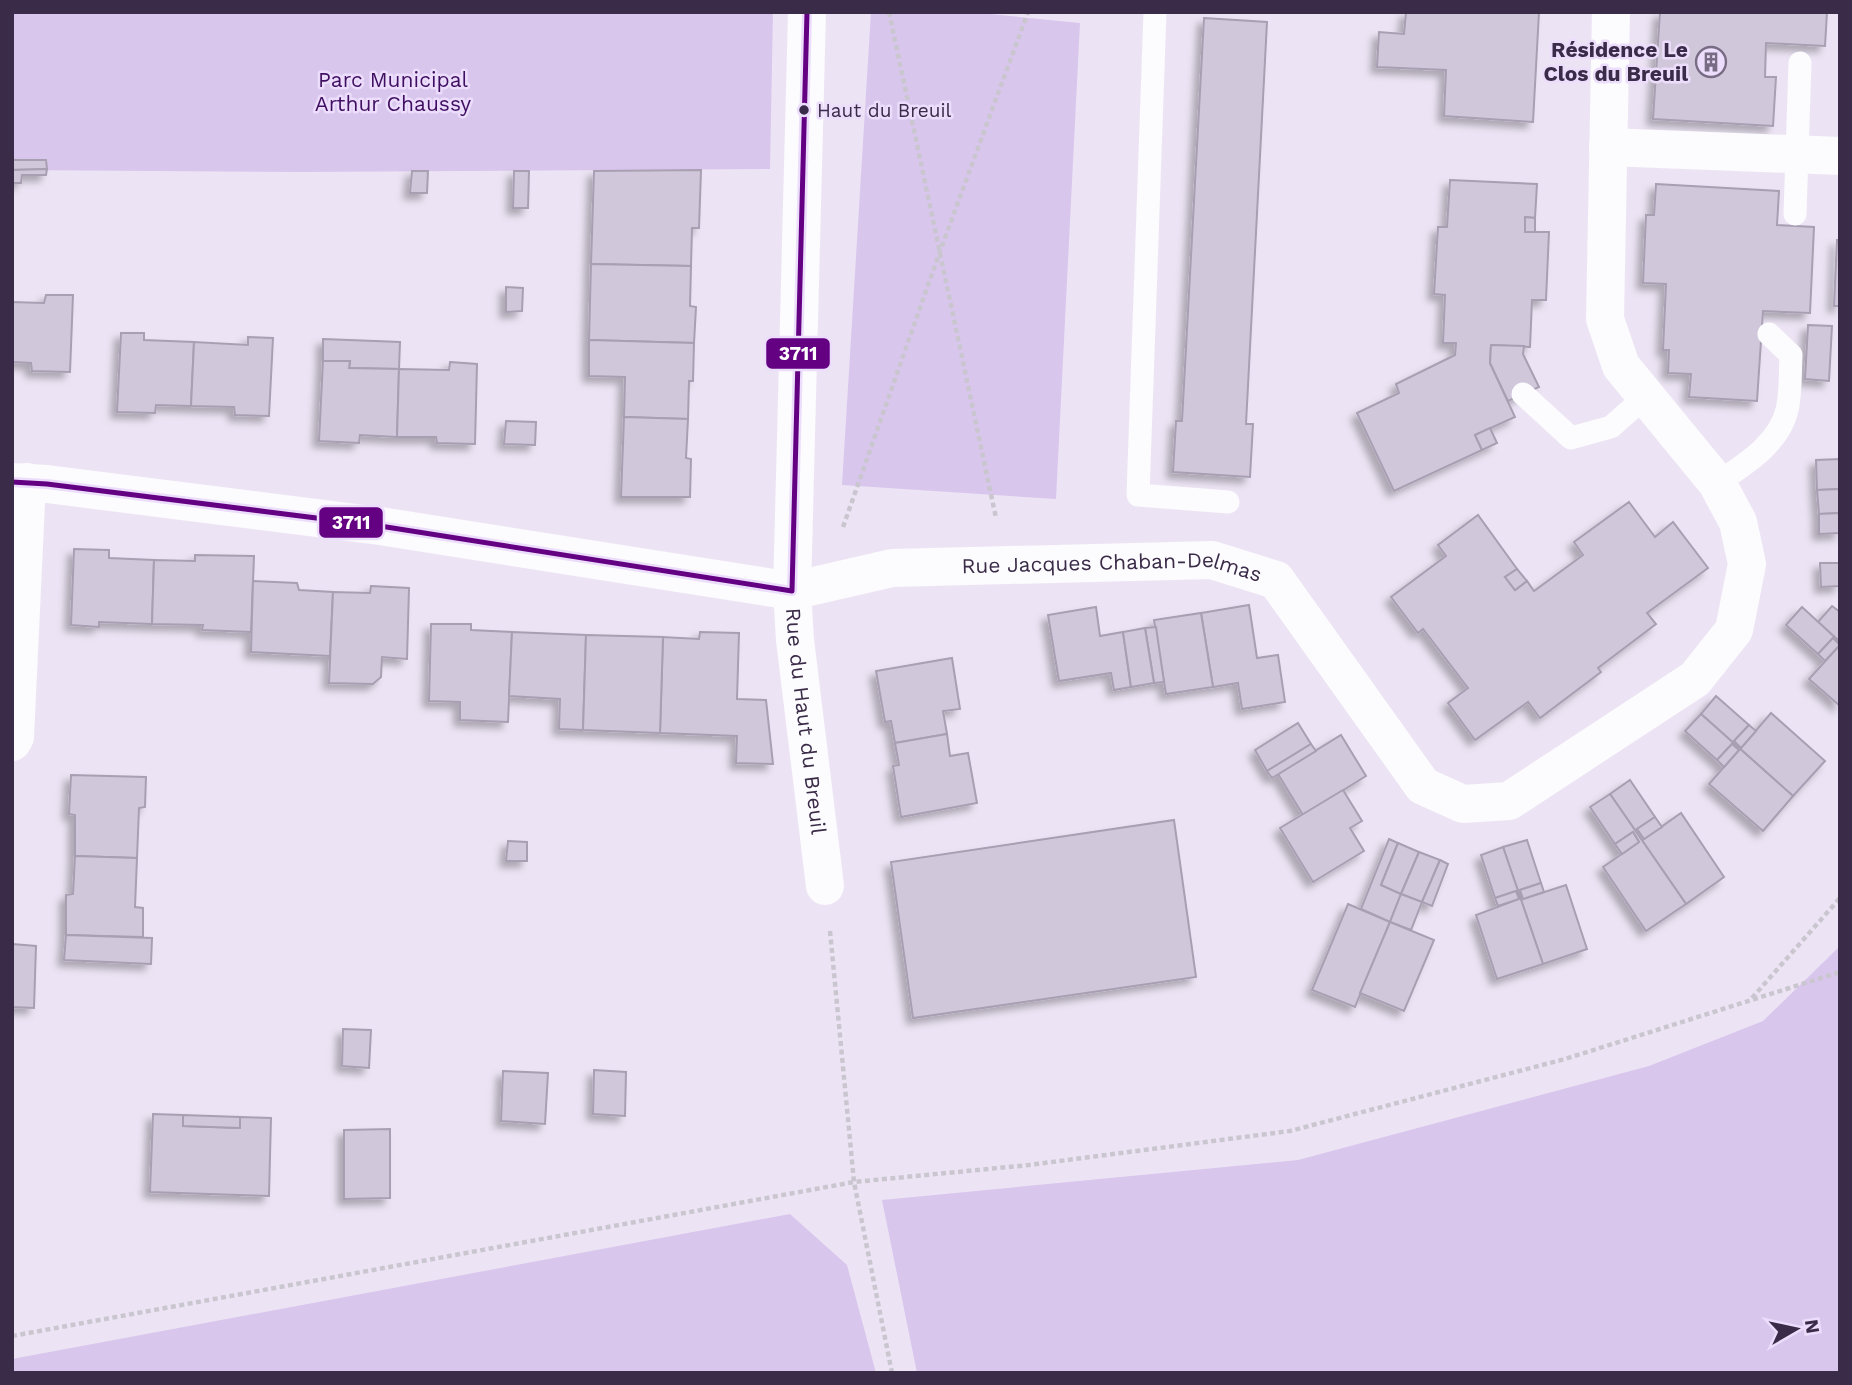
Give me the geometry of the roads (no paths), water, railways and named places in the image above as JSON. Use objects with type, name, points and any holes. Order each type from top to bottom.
[{"type":"street","name":"Rue du Haut du Breuil","points":[[807,12],[792,590],[795,640],[825,886]]},
{"type":"street","name":"Rue Jacques Chaban-Delmas","points":[[20,482],[380,526],[792,590],[892,568],[1212,560],[1276,580],[1423,786],[1463,804],[1509,801],[1695,679],[1734,630],[1747,564],[1738,522],[1717,483],[1621,366],[1605,319],[1611,12]]},
{"type":"street","points":[[1608,147],[1840,156]]},
{"type":"street","points":[[12,742],[15,737],[20,482]]},
{"type":"lane","points":[[1154,12],[1138,495],[1228,502]]},
{"type":"lane","points":[[1795,214],[1800,63]]},
{"type":"lane","points":[[1717,483],[1752,460],[1773,436],[1786,411],[1791,355],[1769,334]]},
{"type":"lane","points":[[1523,394],[1571,438],[1611,427],[1646,396]]},
{"type":"place","name":"Résidence Le Clos du Breuil","points":[[1711,62]]},
{"type":"place","name":"Haut du Breuil","points":[[804,110]]},
{"type":"park label","name":"Parc Municipal Arthur Chaussy","points":[[393,92]]}]
